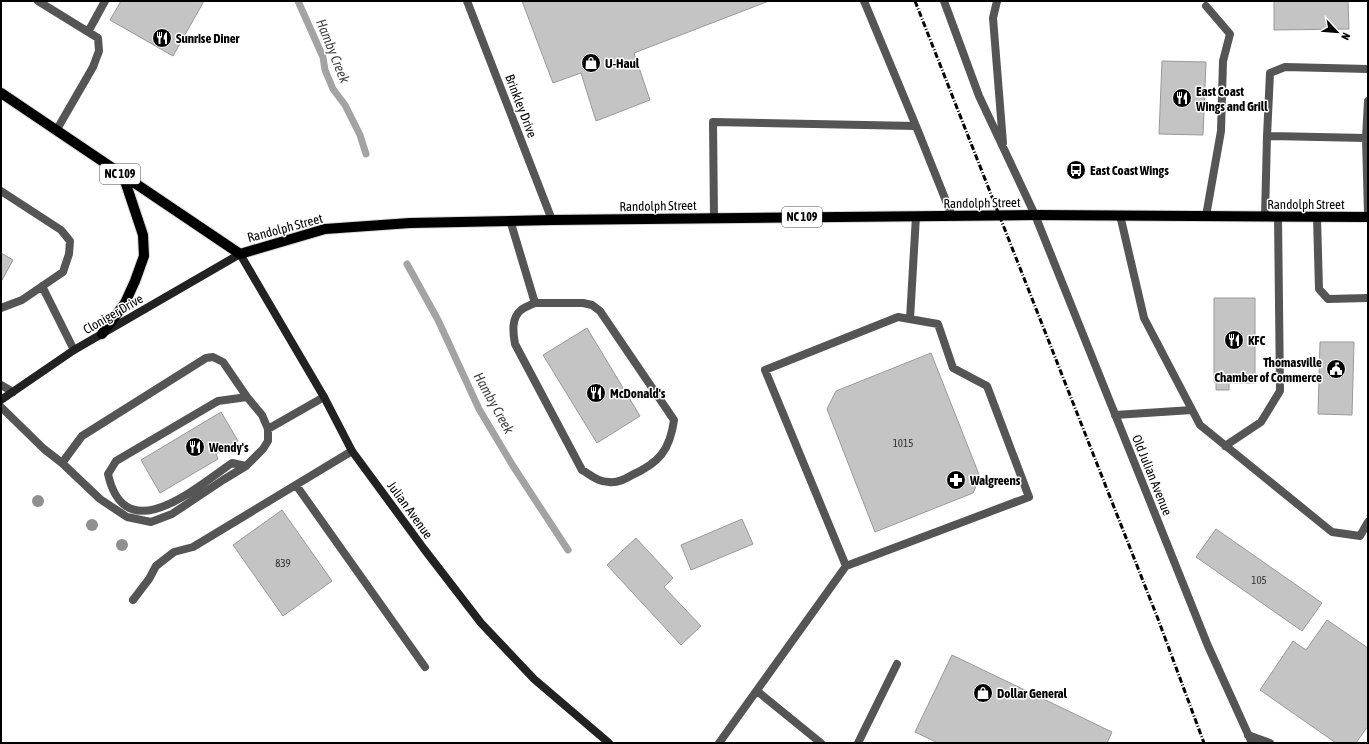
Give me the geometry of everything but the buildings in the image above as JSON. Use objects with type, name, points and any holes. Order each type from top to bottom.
[{"type":"main road","name":"Randolph Street","points":[[1,93],[240,254],[325,229],[410,223],[510,220],[1035,215],[1368,217]]},
{"type":"main road","points":[[102,334],[125,302],[135,281],[144,256],[143,235],[122,175]]},
{"type":"street","points":[[38,1],[98,38],[100,52],[56,131]]},
{"type":"street","points":[[88,32],[105,1]]},
{"type":"street","name":"Brinkley Drive","points":[[468,1],[552,220]]},
{"type":"street","points":[[864,1],[952,216]]},
{"type":"street","name":"Old Julian Avenue","points":[[944,1],[979,96],[1035,215],[1208,646],[1252,743]]},
{"type":"street","points":[[997,1],[993,18],[1003,148]]},
{"type":"street","points":[[1206,6],[1230,34],[1223,61],[1221,131],[1206,216]]},
{"type":"street","points":[[1266,217],[1267,136],[1270,73],[1285,67],[1368,69]]},
{"type":"street","points":[[1368,101],[1368,214]]},
{"type":"street","points":[[714,218],[713,122],[916,126]]},
{"type":"street","points":[[1267,136],[1367,138]]},
{"type":"street","points":[[1,191],[60,230],[70,241],[69,254],[63,272],[22,300],[1,308]]},
{"type":"street","points":[[910,319],[916,216]]},
{"type":"street","points":[[1120,216],[1144,318],[1200,426],[1332,532],[1360,536],[1368,522]]},
{"type":"street","points":[[1225,446],[1261,422],[1280,391],[1278,216]]},
{"type":"street","points":[[1318,217],[1319,288],[1328,299],[1368,298]]},
{"type":"street","points":[[510,220],[535,303]]},
{"type":"street","name":"Cloniger Drive","points":[[1,400],[74,350],[240,254]]},
{"type":"street","name":"Julian Avenue","points":[[240,254],[324,397],[352,451],[424,549],[481,623],[534,679],[609,743]]},
{"type":"street","points":[[42,286],[74,350]]},
{"type":"street","points":[[535,303],[583,303],[592,305],[600,310],[674,420],[673,432],[668,444],[656,462],[638,473],[618,482],[597,480],[582,470],[514,344],[514,322],[520,311],[535,303]]},
{"type":"street","points":[[719,743],[846,566],[1029,497],[987,386],[953,368],[938,324],[898,317],[765,370],[846,566]]},
{"type":"street","points":[[1,407],[44,449],[62,463],[100,499],[127,518],[151,522],[172,514],[246,466],[263,449],[268,441],[268,429],[262,415],[223,362],[213,357],[206,358],[82,436],[62,463]]},
{"type":"street","points":[[1,386],[13,392]]},
{"type":"street","points":[[246,466],[232,463],[181,498],[150,511],[137,511],[122,503],[111,486],[108,474],[116,461],[218,401],[247,396]]},
{"type":"street","points":[[268,429],[324,397]]},
{"type":"street","points":[[1115,415],[1192,410]]},
{"type":"street","points":[[133,600],[149,579],[156,566],[174,552],[192,547],[352,451]]},
{"type":"street","points":[[296,485],[426,666]]},
{"type":"street","points":[[858,743],[898,664]]},
{"type":"street","points":[[757,691],[821,743]]},
{"type":"street","points":[[1248,735],[1270,743]]},
{"type":"waterway","name":"Hamby Creek","points":[[298,1],[323,57],[325,70],[333,89],[345,105],[360,135],[366,154]]},
{"type":"waterway","name":"Hamby Creek","points":[[407,264],[438,320],[479,409],[513,466],[568,550]]},
{"type":"railway","points":[[915,1],[1158,619],[1204,743]]},
{"type":"place","name":"Sunrise Diner","points":[[162,38]]},
{"type":"place","name":"U-Haul","points":[[591,63]]},
{"type":"place","name":"East Coast Wings and Grill","points":[[1182,98]]},
{"type":"place","name":"East Coast Wings","points":[[1076,170]]},
{"type":"place","name":"KFC","points":[[1234,340]]},
{"type":"place","name":"Thomasville Chamber of Commerce","points":[[1336,369]]},
{"type":"place","name":"McDonald's","points":[[596,393]]},
{"type":"place","name":"Wendy's","points":[[195,447]]},
{"type":"place","name":"Walgreens","points":[[956,480]]},
{"type":"place","name":"Dollar General","points":[[983,693]]}]
